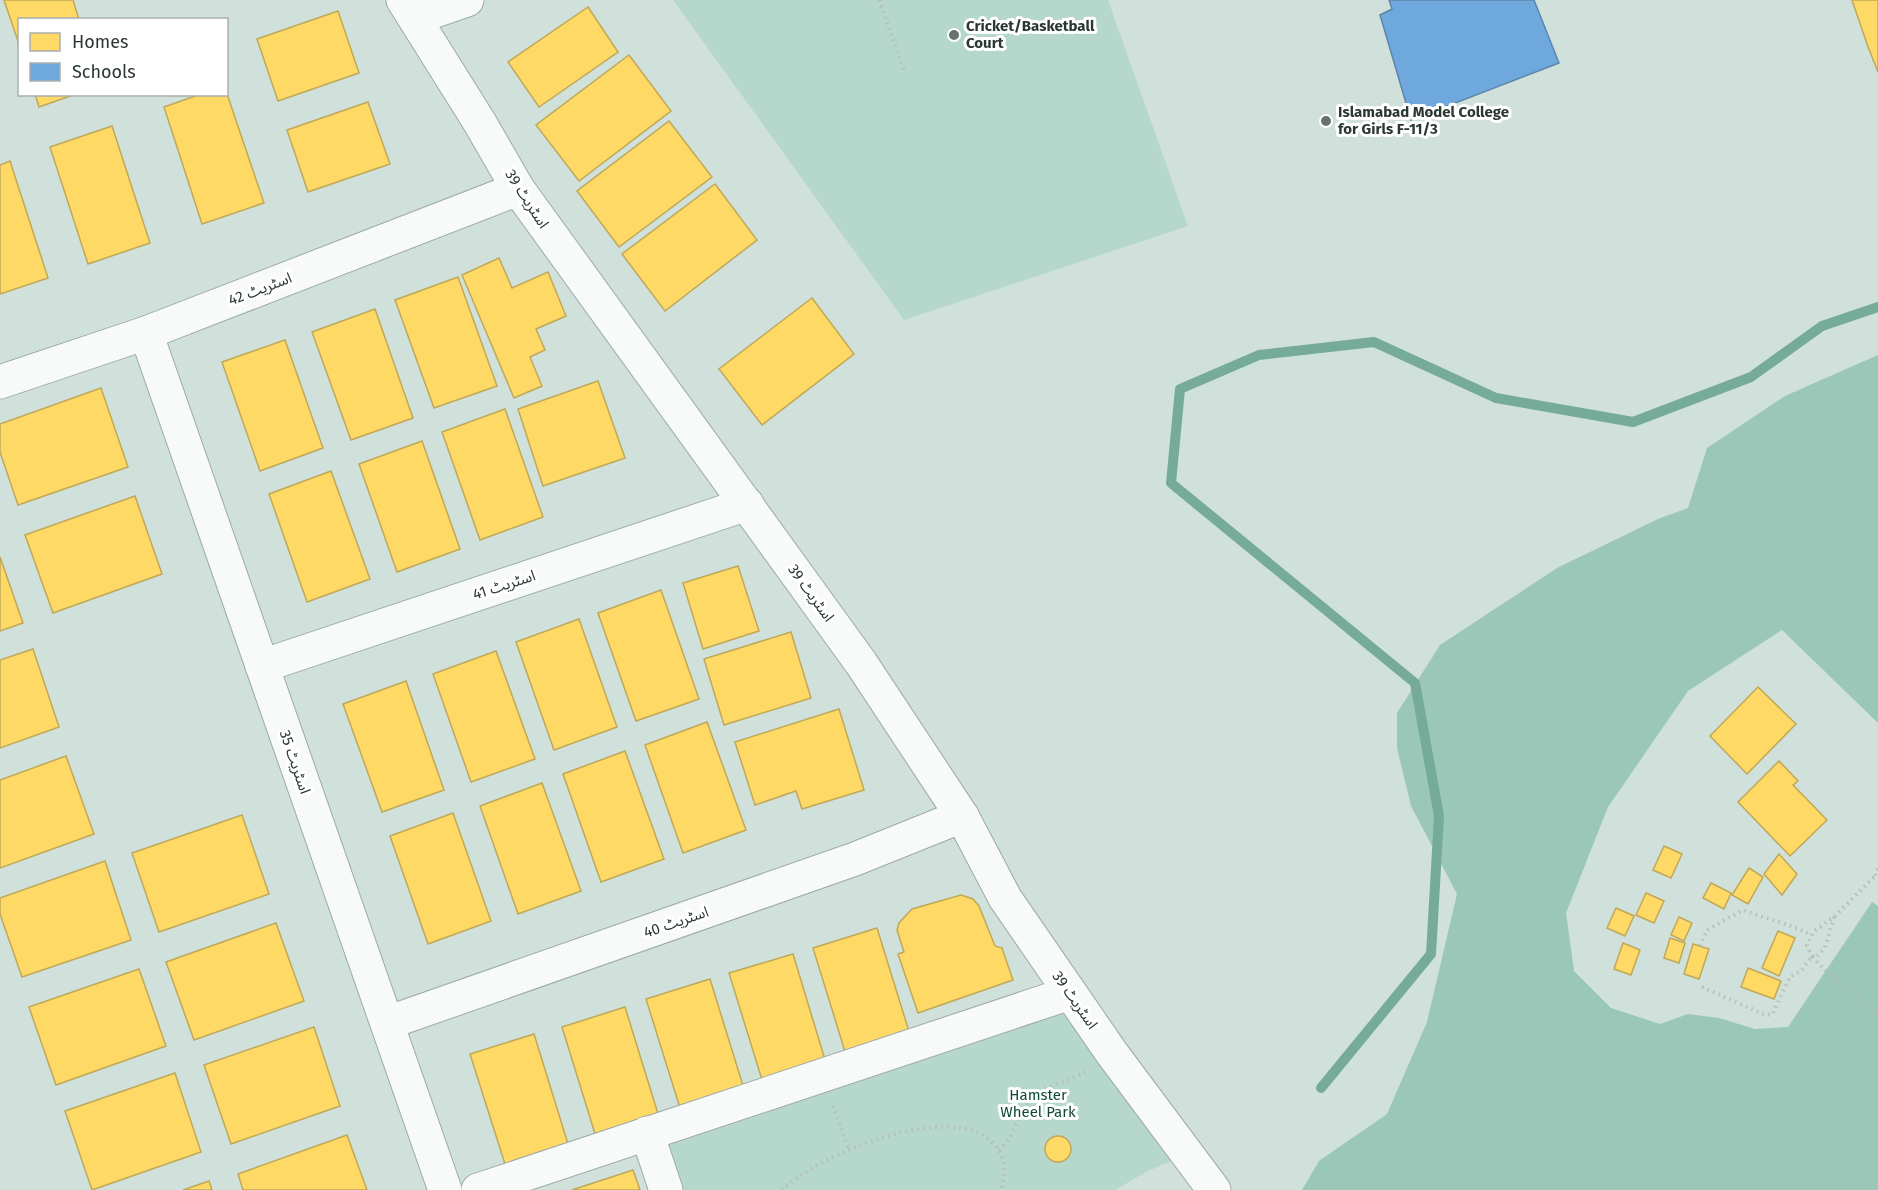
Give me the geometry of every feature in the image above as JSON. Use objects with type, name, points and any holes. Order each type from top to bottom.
[{"type":"street","points":[[409,9],[467,0]]},
{"type":"street","name":"اسٹریٹ 39","points":[[409,9],[518,189],[861,663],[962,816],[1005,898],[1111,1052],[1214,1190]]},
{"type":"street","name":"اسٹریٹ 42","points":[[0,382],[146,333],[518,189]]},
{"type":"street","name":"اسٹریٹ 35","points":[[146,333],[445,1190]]},
{"type":"street","name":"اسٹریٹ 41","points":[[262,666],[747,504]]},
{"type":"street","name":"اسٹریٹ 40","points":[[387,1023],[855,859],[962,816]]},
{"type":"street","points":[[478,1190],[1070,993]]},
{"type":"street","points":[[647,1133],[666,1190]]},
{"type":"path","points":[[879,0],[904,71]]},
{"type":"path","points":[[1878,869],[1876,878],[1834,917],[1810,935],[1807,945],[1812,956],[1832,978],[1878,1014]]},
{"type":"path","points":[[1700,946],[1707,930],[1743,910],[1764,919],[1789,924],[1810,935]]},
{"type":"path","points":[[1702,987],[1763,1014],[1772,1015],[1790,977],[1802,969],[1812,956],[1816,957],[1825,948],[1834,917]]},
{"type":"path","points":[[999,1150],[1011,1138],[1026,1105],[1032,1098],[1088,1071],[1111,1052]]},
{"type":"path","points":[[822,1075],[849,1150]]},
{"type":"path","points":[[782,1190],[808,1169],[849,1150],[902,1133],[942,1127],[979,1133],[999,1150],[1005,1169],[1001,1190]]},
{"type":"green space","points":[[673,0],[1108,0],[1188,226],[904,320]]},
{"type":"green space","points":[[1878,355],[1878,723],[1782,630],[1688,691],[1608,807],[1566,913],[1574,971],[1611,1008],[1660,1024],[1688,1014],[1719,1018],[1755,1029],[1788,1027],[1872,902],[1878,906],[1878,1190],[1302,1190],[1319,1161],[1387,1114],[1427,1022],[1457,894],[1411,806],[1397,748],[1397,713],[1440,645],[1557,568],[1658,519],[1688,508],[1707,448],[1785,396]]},
{"type":"green space","name":"Hamster Wheel Park","points":[[1074,999],[1187,1154],[1146,1172],[1115,1190],[674,1190],[658,1143]]},
{"type":"building: Homes","points":[[4,0],[73,0],[78,18],[18,18],[18,41]]},
{"type":"building: Homes","points":[[1852,0],[1878,0],[1878,72],[1867,44]]},
{"type":"building: Homes","points":[[588,7],[618,52],[539,107],[508,62]]},
{"type":"building: Homes","points":[[338,11],[359,73],[278,101],[257,39]]},
{"type":"building: Homes","points":[[629,55],[671,111],[579,181],[536,125]]},
{"type":"building: Homes","points":[[36,96],[70,96],[39,107]]},
{"type":"building: Homes","points":[[195,96],[228,96],[264,203],[202,224],[164,107]]},
{"type":"building: Homes","points":[[368,102],[390,164],[308,192],[287,130]]},
{"type":"building: Homes","points":[[669,121],[712,177],[619,247],[577,191]]},
{"type":"building: Homes","points":[[112,126],[150,243],[88,264],[50,147]]},
{"type":"building: Homes","points":[[10,161],[48,278],[0,294],[0,165]]},
{"type":"building: Homes","points":[[715,184],[757,240],[665,311],[622,254]]},
{"type":"building: Homes","points":[[499,258],[512,288],[548,272],[566,316],[536,329],[545,350],[530,357],[542,386],[514,398],[462,275]]},
{"type":"building: Homes","points":[[458,277],[497,386],[434,408],[395,300]]},
{"type":"building: Homes","points":[[812,298],[854,354],[762,425],[719,369]]},
{"type":"building: Homes","points":[[375,309],[413,418],[351,440],[312,332]]},
{"type":"building: Homes","points":[[285,340],[323,448],[260,471],[222,362]]},
{"type":"building: Homes","points":[[598,381],[625,458],[543,486],[518,409]]},
{"type":"building: Homes","points":[[101,388],[128,467],[18,505],[0,452],[0,424]]},
{"type":"building: Homes","points":[[505,409],[543,517],[480,540],[442,432]]},
{"type":"building: Homes","points":[[422,441],[460,549],[397,572],[359,464]]},
{"type":"building: Homes","points":[[331,471],[370,579],[307,602],[269,494]]},
{"type":"building: Homes","points":[[135,496],[162,574],[53,613],[25,535]]},
{"type":"building: Homes","points":[[0,557],[23,623],[0,631]]},
{"type":"building: Homes","points":[[738,566],[759,631],[703,649],[683,583]]},
{"type":"building: Homes","points":[[661,590],[699,699],[636,721],[598,613]]},
{"type":"building: Homes","points":[[579,619],[617,727],[554,750],[516,642]]},
{"type":"building: Homes","points":[[791,632],[811,698],[724,725],[704,659]]},
{"type":"building: Homes","points":[[33,649],[59,727],[0,748],[0,660]]},
{"type":"building: Homes","points":[[496,651],[535,759],[471,782],[433,674]]},
{"type":"building: Homes","points":[[406,681],[444,790],[382,812],[343,704]]},
{"type":"building: Homes","points":[[1758,687],[1796,724],[1747,774],[1710,736]]},
{"type":"building: Homes","points":[[839,709],[864,790],[802,809],[796,791],[755,805],[735,742]]},
{"type":"building: Homes","points":[[707,722],[746,830],[683,853],[645,745]]},
{"type":"building: Homes","points":[[625,751],[664,859],[601,882],[563,774]]},
{"type":"building: Homes","points":[[66,756],[94,834],[0,868],[0,780]]},
{"type":"building: Homes","points":[[1779,761],[1798,781],[1793,785],[1827,820],[1790,856],[1738,802]]},
{"type":"building: Homes","points":[[542,783],[581,891],[518,914],[480,806]]},
{"type":"building: Homes","points":[[453,813],[491,921],[428,944],[390,836]]},
{"type":"building: Homes","points":[[242,815],[269,894],[159,932],[132,853]]},
{"type":"building: Homes","points":[[1664,846],[1682,854],[1671,878],[1653,870]]},
{"type":"building: Homes","points":[[1779,854],[1797,874],[1782,895],[1764,874]]},
{"type":"building: Homes","points":[[105,861],[131,940],[22,977],[0,914],[0,898]]},
{"type":"building: Homes","points":[[1749,868],[1763,877],[1748,904],[1732,895]]},
{"type":"building: Homes","points":[[1711,883],[1731,893],[1724,909],[1703,898]]},
{"type":"building: Homes","points":[[1646,893],[1664,901],[1654,923],[1636,915]]},
{"type":"building: Homes","points":[[961,895],[973,899],[979,906],[995,946],[1002,948],[1013,980],[918,1013],[898,954],[904,952],[897,930],[899,923],[912,909]]},
{"type":"building: Homes","points":[[1616,908],[1634,916],[1625,936],[1607,928]]},
{"type":"building: Homes","points":[[1679,917],[1692,923],[1684,941],[1671,935]]},
{"type":"building: Homes","points":[[276,923],[304,1001],[194,1040],[166,962]]},
{"type":"building: Homes","points":[[877,928],[911,1038],[847,1058],[813,948]]},
{"type":"building: Homes","points":[[1778,931],[1795,938],[1779,976],[1762,968]]},
{"type":"building: Homes","points":[[1670,938],[1685,943],[1679,963],[1664,958]]},
{"type":"building: Homes","points":[[1623,943],[1640,950],[1631,975],[1614,969]]},
{"type":"building: Homes","points":[[1693,944],[1709,949],[1699,979],[1684,974]]},
{"type":"building: Homes","points":[[793,954],[826,1063],[763,1083],[729,973]]},
{"type":"building: Homes","points":[[1748,968],[1781,981],[1774,999],[1741,987]]},
{"type":"building: Homes","points":[[139,969],[166,1046],[56,1085],[29,1007]]},
{"type":"building: Homes","points":[[710,979],[744,1089],[680,1108],[646,999]]},
{"type":"building: Homes","points":[[625,1007],[659,1117],[596,1137],[562,1027]]},
{"type":"building: Homes","points":[[314,1027],[340,1106],[231,1144],[204,1065]]},
{"type":"building: Homes","points":[[534,1034],[568,1144],[505,1164],[470,1054]]},
{"type":"building: Homes","points":[[175,1073],[201,1152],[92,1190],[65,1111]]},
{"type":"building: Homes","points":[[347,1135],[367,1190],[243,1190],[238,1174]]},
{"type":"building: Homes","points":[[1058,1136],[1067,1140],[1071,1149],[1067,1158],[1058,1162],[1049,1158],[1045,1149],[1049,1140]]},
{"type":"building: Homes","points":[[633,1170],[640,1190],[572,1190]]},
{"type":"building: Homes","points":[[209,1181],[212,1190],[183,1190]]},
{"type":"building: Schools","name":"Islamabad Model College for Girls F-11/3","points":[[1389,0],[1534,0],[1559,63],[1411,120],[1380,15],[1392,9]]},
{"type":"waterway","points":[[1321,1088],[1431,954],[1439,816],[1415,683],[1171,483],[1180,389],[1259,355],[1374,342],[1496,398],[1633,422],[1751,377],[1822,326],[1878,307]]},
{"type":"place","name":"Cricket/Basketball Court","points":[[954,35]]},
{"type":"place","name":"Islamabad Model College for Girls F-11/3","points":[[1326,121]]}]
